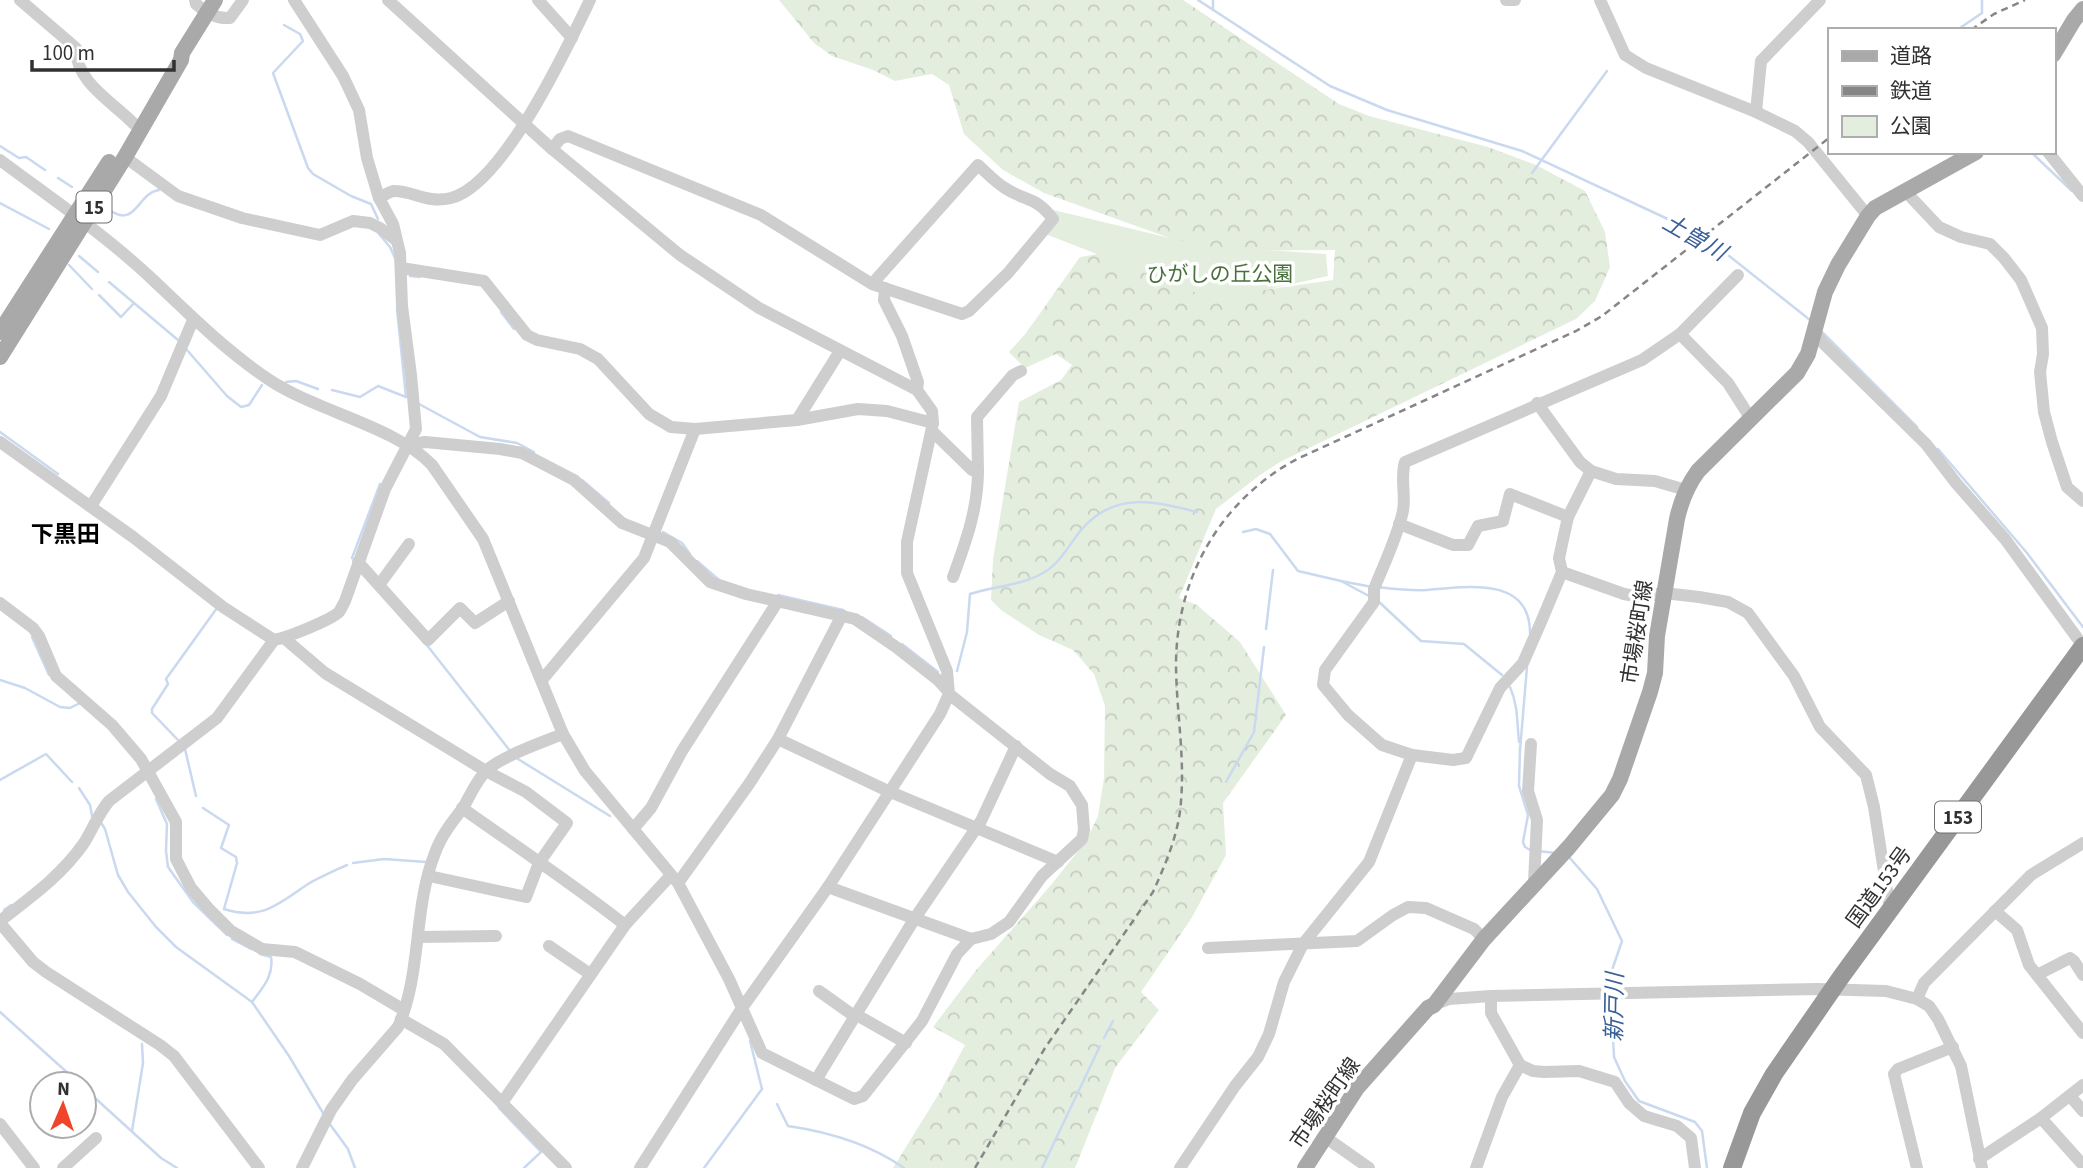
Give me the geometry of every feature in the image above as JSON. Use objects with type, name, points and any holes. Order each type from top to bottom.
[{"type":"highway","name":"国道153号","points":[[1732,1168],[1743,1135],[1763,1091],[1833,989],[2083,646]]},
{"type":"main road","name":"15","points":[[0,357],[134,124],[211,6]]},
{"type":"main road","points":[[2055,52],[2083,9]]},
{"type":"main road","name":"15","points":[[0,332],[125,158],[181,60],[182,53]]},
{"type":"main road","name":"市場桜町線","points":[[1306,1168],[1357,1088],[1428,1008],[1434,1005],[1484,939],[1534,882],[1554,864],[1612,795],[1650,692],[1677,519],[1686,490],[1698,471],[1797,373],[1808,354],[1825,292],[1868,216],[1875,208],[1972,154]]},
{"type":"street","points":[[20,0],[76,48],[76,57],[96,90],[134,124]]},
{"type":"street","points":[[195,0],[196,5],[211,6],[220,19],[230,18],[243,0]]},
{"type":"street","points":[[259,1168],[174,1056],[33,962],[0,922],[51,882],[85,842],[108,801],[217,718],[279,639],[328,620],[338,613],[345,601],[385,489],[416,429],[402,306],[400,253],[393,224],[379,198],[366,158],[359,110],[344,76],[295,0]]},
{"type":"street","points":[[388,0],[606,196],[699,268],[759,308],[917,390],[933,411],[932,427],[907,542],[907,573],[947,671],[948,692],[940,714],[828,887],[742,1008],[640,1168]]},
{"type":"street","points":[[538,0],[572,38]]},
{"type":"street","points":[[379,198],[394,191],[433,200],[452,197],[478,183],[494,166],[524,123],[572,38],[590,0]]},
{"type":"street","points":[[1506,0],[1515,0]]},
{"type":"street","points":[[1600,0],[1625,55],[1646,68],[1756,112],[1795,131],[1808,142],[1868,216]]},
{"type":"street","points":[[1756,112],[1761,61],[1820,0]]},
{"type":"street","points":[[552,149],[560,139],[568,136],[761,215],[879,286],[962,314],[969,311],[1008,273],[1053,219],[1045,208],[1027,197],[1008,191],[978,165],[879,286]]},
{"type":"street","points":[[2050,154],[2083,196]]},
{"type":"street","points":[[125,158],[178,196],[242,218],[320,235],[353,221],[370,223],[396,240]]},
{"type":"street","points":[[0,160],[79,220],[151,279],[193,320],[270,381],[407,445],[432,465],[483,539],[563,734],[585,771],[674,879],[697,916],[762,1053],[854,1099],[863,1096],[922,1021],[957,954],[971,939],[991,934],[1009,922],[1037,883],[1082,839],[1082,805],[1070,786],[1050,774],[897,647],[855,619],[746,594],[710,582],[670,542],[622,523],[574,480],[522,453],[425,442],[407,445]]},
{"type":"street","points":[[1906,192],[1939,227],[1961,237],[1990,244],[2021,280],[2042,328],[2040,372],[2044,412],[2052,442],[2067,487],[2083,501]]},
{"type":"street","points":[[401,268],[484,281],[527,335],[537,340],[580,349],[598,359],[633,398],[661,423],[671,427],[695,429],[797,420],[858,409],[887,411],[932,427],[972,470],[978,471]]},
{"type":"street","points":[[1591,471],[1568,517],[1559,558],[1562,572],[1523,663],[1500,688],[1466,758],[1453,760],[1412,755],[1382,745],[1348,715],[1323,685],[1325,670],[1374,598],[1374,589],[1399,524],[1406,492],[1402,470],[1405,462],[1642,360],[1680,334],[1738,275]]},
{"type":"street","points":[[879,286],[902,336],[918,383],[917,390]]},
{"type":"street","points":[[91,506],[161,396],[193,320]]},
{"type":"street","points":[[1816,325],[1822,342],[1926,444],[2005,539],[2083,646]]},
{"type":"street","points":[[1680,334],[1728,383],[1751,419]]},
{"type":"street","points":[[797,420],[840,351]]},
{"type":"street","points":[[953,577],[974,511],[978,471],[977,417],[1013,375],[1021,372]]},
{"type":"street","points":[[1537,404],[1580,462],[1591,471],[1616,480],[1655,481],[1686,490]]},
{"type":"street","points":[[542,680],[643,558],[695,429]]},
{"type":"street","points":[[0,442],[91,506],[223,607],[279,639],[325,673],[486,771],[526,792],[567,823],[539,863],[526,897],[429,876]]},
{"type":"street","points":[[1399,524],[1453,545],[1468,545],[1478,526],[1503,521],[1510,494],[1568,517]]},
{"type":"street","points":[[379,585],[409,544]]},
{"type":"street","points":[[358,562],[428,640],[460,608],[475,623],[509,601]]},
{"type":"street","points":[[1562,572],[1624,594],[1640,597],[1664,593],[1728,602],[1748,614],[1794,676],[1819,727],[1866,775],[1874,807],[1890,910]]},
{"type":"street","points":[[633,829],[651,808],[682,751],[778,601]]},
{"type":"street","points":[[0,603],[33,628],[56,676],[112,725],[141,759],[176,822],[176,859],[191,888],[231,930],[262,949],[295,952],[360,984],[444,1044],[566,1168]]},
{"type":"street","points":[[502,1103],[625,925],[674,879],[749,784],[778,739],[842,615]]},
{"type":"street","points":[[302,1168],[331,1110],[352,1080],[398,1027],[403,1015],[434,853],[450,824],[486,771],[510,757],[563,734]]},
{"type":"street","points":[[778,739],[888,791],[1058,862]]},
{"type":"street","points":[[1531,744],[1528,791],[1536,820],[1534,882]]},
{"type":"street","points":[[816,1080],[915,918],[976,828],[1016,746]]},
{"type":"street","points":[[1180,1168],[1235,1086],[1258,1057],[1269,1034],[1284,982],[1303,944],[1369,862],[1412,755]]},
{"type":"street","points":[[462,808],[576,886],[625,925]]},
{"type":"street","points":[[1917,999],[1924,983],[2031,875],[2083,844]]},
{"type":"street","points":[[828,887],[971,939]]},
{"type":"street","points":[[1208,947],[1357,941],[1408,907],[1426,908],[1474,929],[1484,939]]},
{"type":"street","points":[[1994,911],[2017,930],[2029,965],[2083,1033]]},
{"type":"street","points":[[418,937],[496,936]]},
{"type":"street","points":[[549,946],[590,974]]},
{"type":"street","points":[[2037,975],[2070,958],[2083,975]]},
{"type":"street","points":[[1434,1005],[1449,999],[1491,996],[1833,989],[1886,991],[1917,999],[1929,1006],[1961,1066],[1981,1163],[2083,1085]]},
{"type":"street","points":[[819,991],[854,1015],[906,1042]]},
{"type":"street","points":[[1491,996],[1491,1013],[1520,1065],[1533,1071],[1579,1071],[1615,1082],[1629,1103],[1643,1116],[1678,1126],[1691,1138],[1695,1168]]},
{"type":"street","points":[[1917,1168],[1894,1074],[1898,1069],[1953,1047]]},
{"type":"street","points":[[1476,1168],[1502,1097],[1520,1065]]},
{"type":"street","points":[[2070,1096],[2083,1111]]},
{"type":"street","points":[[2041,1118],[2083,1165]]},
{"type":"street","points":[[0,1124],[34,1168]]},
{"type":"street","points":[[1325,1137],[1368,1168]]},
{"type":"street","points":[[63,1168],[94,1140]]},
{"type":"green space","points":[[779,0],[1183,0],[1339,104],[1369,116],[1488,147],[1536,165],[1585,191],[1605,232],[1610,267],[1595,301],[1576,319],[1280,462],[1216,509],[1179,598],[1197,605],[1240,642],[1286,715],[1223,803],[1226,855],[1191,919],[1141,992],[1159,1010],[1115,1068],[1075,1168],[893,1168],[940,1092],[965,1045],[933,1027],[977,969],[1086,841],[1098,816],[1104,778],[1105,706],[1094,674],[1073,650],[1039,635],[1001,610],[991,600],[993,560],[1019,402],[1061,380],[1072,365],[1056,354],[1025,368],[1009,352],[1026,333],[1080,257],[1110,252],[1214,297],[1333,280],[1335,250],[1206,251],[1044,193],[1003,170],[964,134],[949,85],[932,74],[895,81],[873,70],[832,56],[814,43]]},
{"type":"green space","name":"ひがしの丘公園","points":[[1045,208],[1203,246],[1326,254],[1328,276],[1217,301],[1043,233],[1053,219]]},
{"type":"waterway","name":"土曽川","points":[[1198,0],[1330,86],[1387,110],[1522,151],[1687,228],[1709,240],[1810,320]]},
{"type":"waterway","name":"土曽川","points":[[1213,0],[1213,10]]},
{"type":"waterway","points":[[1960,28],[1982,13],[1982,0]]},
{"type":"waterway","points":[[284,25],[300,34],[303,41],[273,73],[308,168],[313,174],[351,196],[371,204],[378,219]]},
{"type":"waterway","points":[[1532,173],[1607,71]]},
{"type":"waterway","points":[[0,146],[19,158],[26,157],[45,170]]},
{"type":"waterway","points":[[2033,154],[2072,191]]},
{"type":"waterway","points":[[58,178],[72,187]]},
{"type":"waterway","points":[[108,209],[117,214],[131,213],[146,197],[159,190]]},
{"type":"waterway","points":[[0,203],[49,229]]},
{"type":"waterway","points":[[379,234],[395,258]]},
{"type":"waterway","points":[[79,256],[98,272]]},
{"type":"waterway","points":[[69,265],[92,289]]},
{"type":"waterway","points":[[410,276],[420,277]]},
{"type":"waterway","points":[[109,282],[178,340]]},
{"type":"waterway","points":[[99,295],[121,317],[134,303]]},
{"type":"waterway","points":[[397,309],[406,397]]},
{"type":"waterway","points":[[501,312],[514,329]]},
{"type":"waterway","name":"土曽川","points":[[1822,332],[1917,427]]},
{"type":"waterway","points":[[187,350],[227,396],[241,407],[249,405],[262,385]]},
{"type":"waterway","points":[[286,382],[296,381],[318,389]]},
{"type":"waterway","points":[[332,390],[360,397],[378,386],[406,397]]},
{"type":"waterway","points":[[419,404],[480,437],[517,443],[534,452]]},
{"type":"waterway","points":[[0,432],[58,474]]},
{"type":"waterway","name":"土曽川","points":[[1938,449],[2027,553],[2083,627]]},
{"type":"waterway","points":[[582,480],[609,503]]},
{"type":"waterway","points":[[352,558],[380,484]]},
{"type":"waterway","name":"新戸川","points":[[957,671],[967,632],[970,594],[1025,581],[1043,573],[1060,559],[1082,529],[1108,509],[1136,502],[1197,512]]},
{"type":"waterway","name":"新戸川","points":[[1243,532],[1256,529],[1270,534],[1298,571],[1341,581],[1369,596]]},
{"type":"waterway","points":[[663,532],[682,543],[690,554]]},
{"type":"waterway","points":[[697,561],[719,580]]},
{"type":"waterway","points":[[1266,629],[1273,570]]},
{"type":"waterway","points":[[1341,581],[1372,587]]},
{"type":"waterway","points":[[1378,587],[1415,590],[1476,587],[1507,593],[1519,601],[1527,614],[1530,633]]},
{"type":"waterway","points":[[778,595],[843,610]]},
{"type":"waterway","name":"新戸川","points":[[1378,601],[1421,641],[1464,644],[1502,675]]},
{"type":"waterway","points":[[178,740],[152,713],[152,709],[168,684],[166,679],[217,608]]},
{"type":"waterway","points":[[862,617],[891,636]]},
{"type":"waterway","points":[[32,637],[49,675]]},
{"type":"waterway","points":[[426,644],[511,752]]},
{"type":"waterway","points":[[902,644],[938,672]]},
{"type":"waterway","points":[[1226,782],[1254,732],[1264,647]]},
{"type":"waterway","points":[[1520,750],[1527,667]]},
{"type":"waterway","points":[[0,680],[25,688],[60,707],[70,708],[80,703]]},
{"type":"waterway","name":"新戸川","points":[[1510,687],[1516,707],[1519,742]]},
{"type":"waterway","name":"新戸川","points":[[1520,748],[1519,786],[1528,815],[1523,842],[1525,847],[1532,851]]},
{"type":"waterway","points":[[185,749],[196,796]]},
{"type":"waterway","points":[[0,780],[46,754],[72,782]]},
{"type":"waterway","points":[[518,759],[610,816]]},
{"type":"waterway","points":[[79,788],[90,805],[92,816]]},
{"type":"waterway","points":[[156,799],[167,824],[168,867],[193,902],[227,935]]},
{"type":"waterway","points":[[203,808],[229,825],[221,848],[236,857],[237,863],[224,909],[249,913],[269,909],[313,881],[347,865]]},
{"type":"waterway","points":[[100,821],[105,829],[118,875],[128,892],[176,947],[252,1002],[323,1113]]},
{"type":"waterway","name":"新戸川","points":[[1538,851],[1556,853]]},
{"type":"waterway","name":"新戸川","points":[[1569,857],[1597,889],[1622,941],[1610,976],[1611,989]]},
{"type":"waterway","points":[[353,863],[384,859],[426,862]]},
{"type":"waterway","points":[[4,910],[11,905]]},
{"type":"waterway","points":[[232,939],[251,949]]},
{"type":"waterway","points":[[252,1002],[267,981],[271,970],[271,957],[260,954]]},
{"type":"waterway","name":"新戸川","points":[[1611,996],[1614,1057],[1625,1081],[1639,1101],[1695,1122],[1702,1131],[1707,1168]]},
{"type":"waterway","points":[[0,1012],[64,1070]]},
{"type":"waterway","points":[[1104,1038],[1113,1021]]},
{"type":"waterway","points":[[704,1168],[762,1089],[750,1041]]},
{"type":"waterway","points":[[132,1131],[143,1063],[142,1044]]},
{"type":"waterway","points":[[1042,1168],[1100,1046]]},
{"type":"waterway","points":[[98,1101],[161,1158],[177,1168]]},
{"type":"waterway","points":[[777,1104],[788,1126],[849,1140],[904,1168]]},
{"type":"waterway","points":[[499,1108],[541,1152],[524,1168]]},
{"type":"waterway","points":[[329,1123],[348,1149],[355,1168]]},
{"type":"railway","points":[[1974,28],[1994,14],[2025,0]]},
{"type":"railway","points":[[975,1168],[1045,1048],[1153,892],[1167,859],[1178,825],[1182,784],[1176,680],[1178,631],[1195,571],[1208,544],[1226,519],[1246,496],[1297,459],[1576,331],[1602,316],[1828,139]]},
{"type":"district","name":"下黒田","points":[[65,534]]}]
